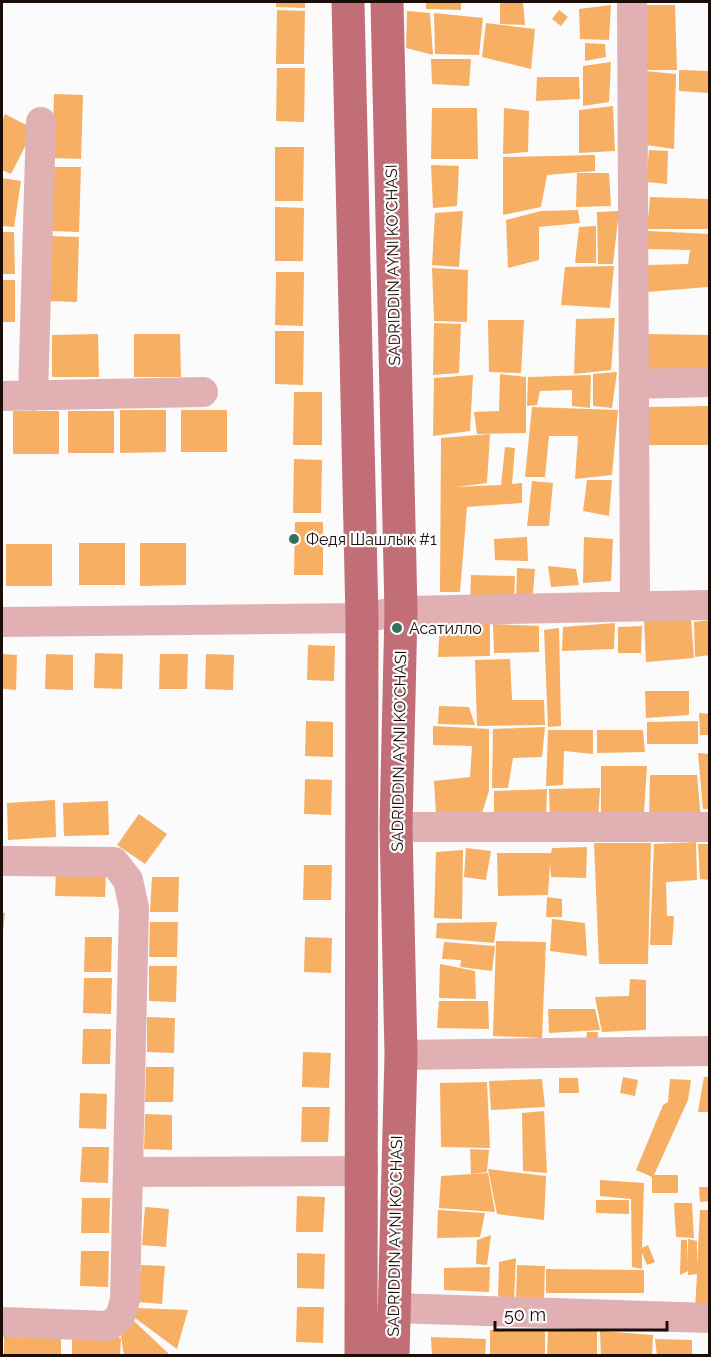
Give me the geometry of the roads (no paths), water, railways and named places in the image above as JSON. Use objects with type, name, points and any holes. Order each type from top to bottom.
[{"type":"main road","name":"SADRIDDIN AYNI KO'CHASI","points":[[348,2],[362,618],[361,1356]]},
{"type":"main road","name":"SADRIDDIN AYNI KO'CHASI","points":[[387,2],[401,611],[396,827],[401,1055],[393,1356]]},
{"type":"street","points":[[632,2],[636,384],[635,604]]},
{"type":"street","points":[[33,396],[41,122]]},
{"type":"street","points":[[636,384],[710,382]]},
{"type":"street","points":[[2,396],[203,392]]},
{"type":"street","points":[[2,622],[362,618],[401,611],[635,604],[710,605]]},
{"type":"street","points":[[396,827],[710,827]]},
{"type":"street","points":[[2,861],[114,862],[128,880],[134,908],[125,1300],[120,1317],[109,1326],[2,1322]]},
{"type":"street","points":[[401,1055],[710,1050]]},
{"type":"street","points":[[129,1172],[363,1171]]},
{"type":"street","points":[[393,1308],[710,1318]]},
{"type":"place","name":"Федя Шашлык #1","points":[[294,539]]},
{"type":"place","name":"Асатилло","points":[[397,628]]}]
